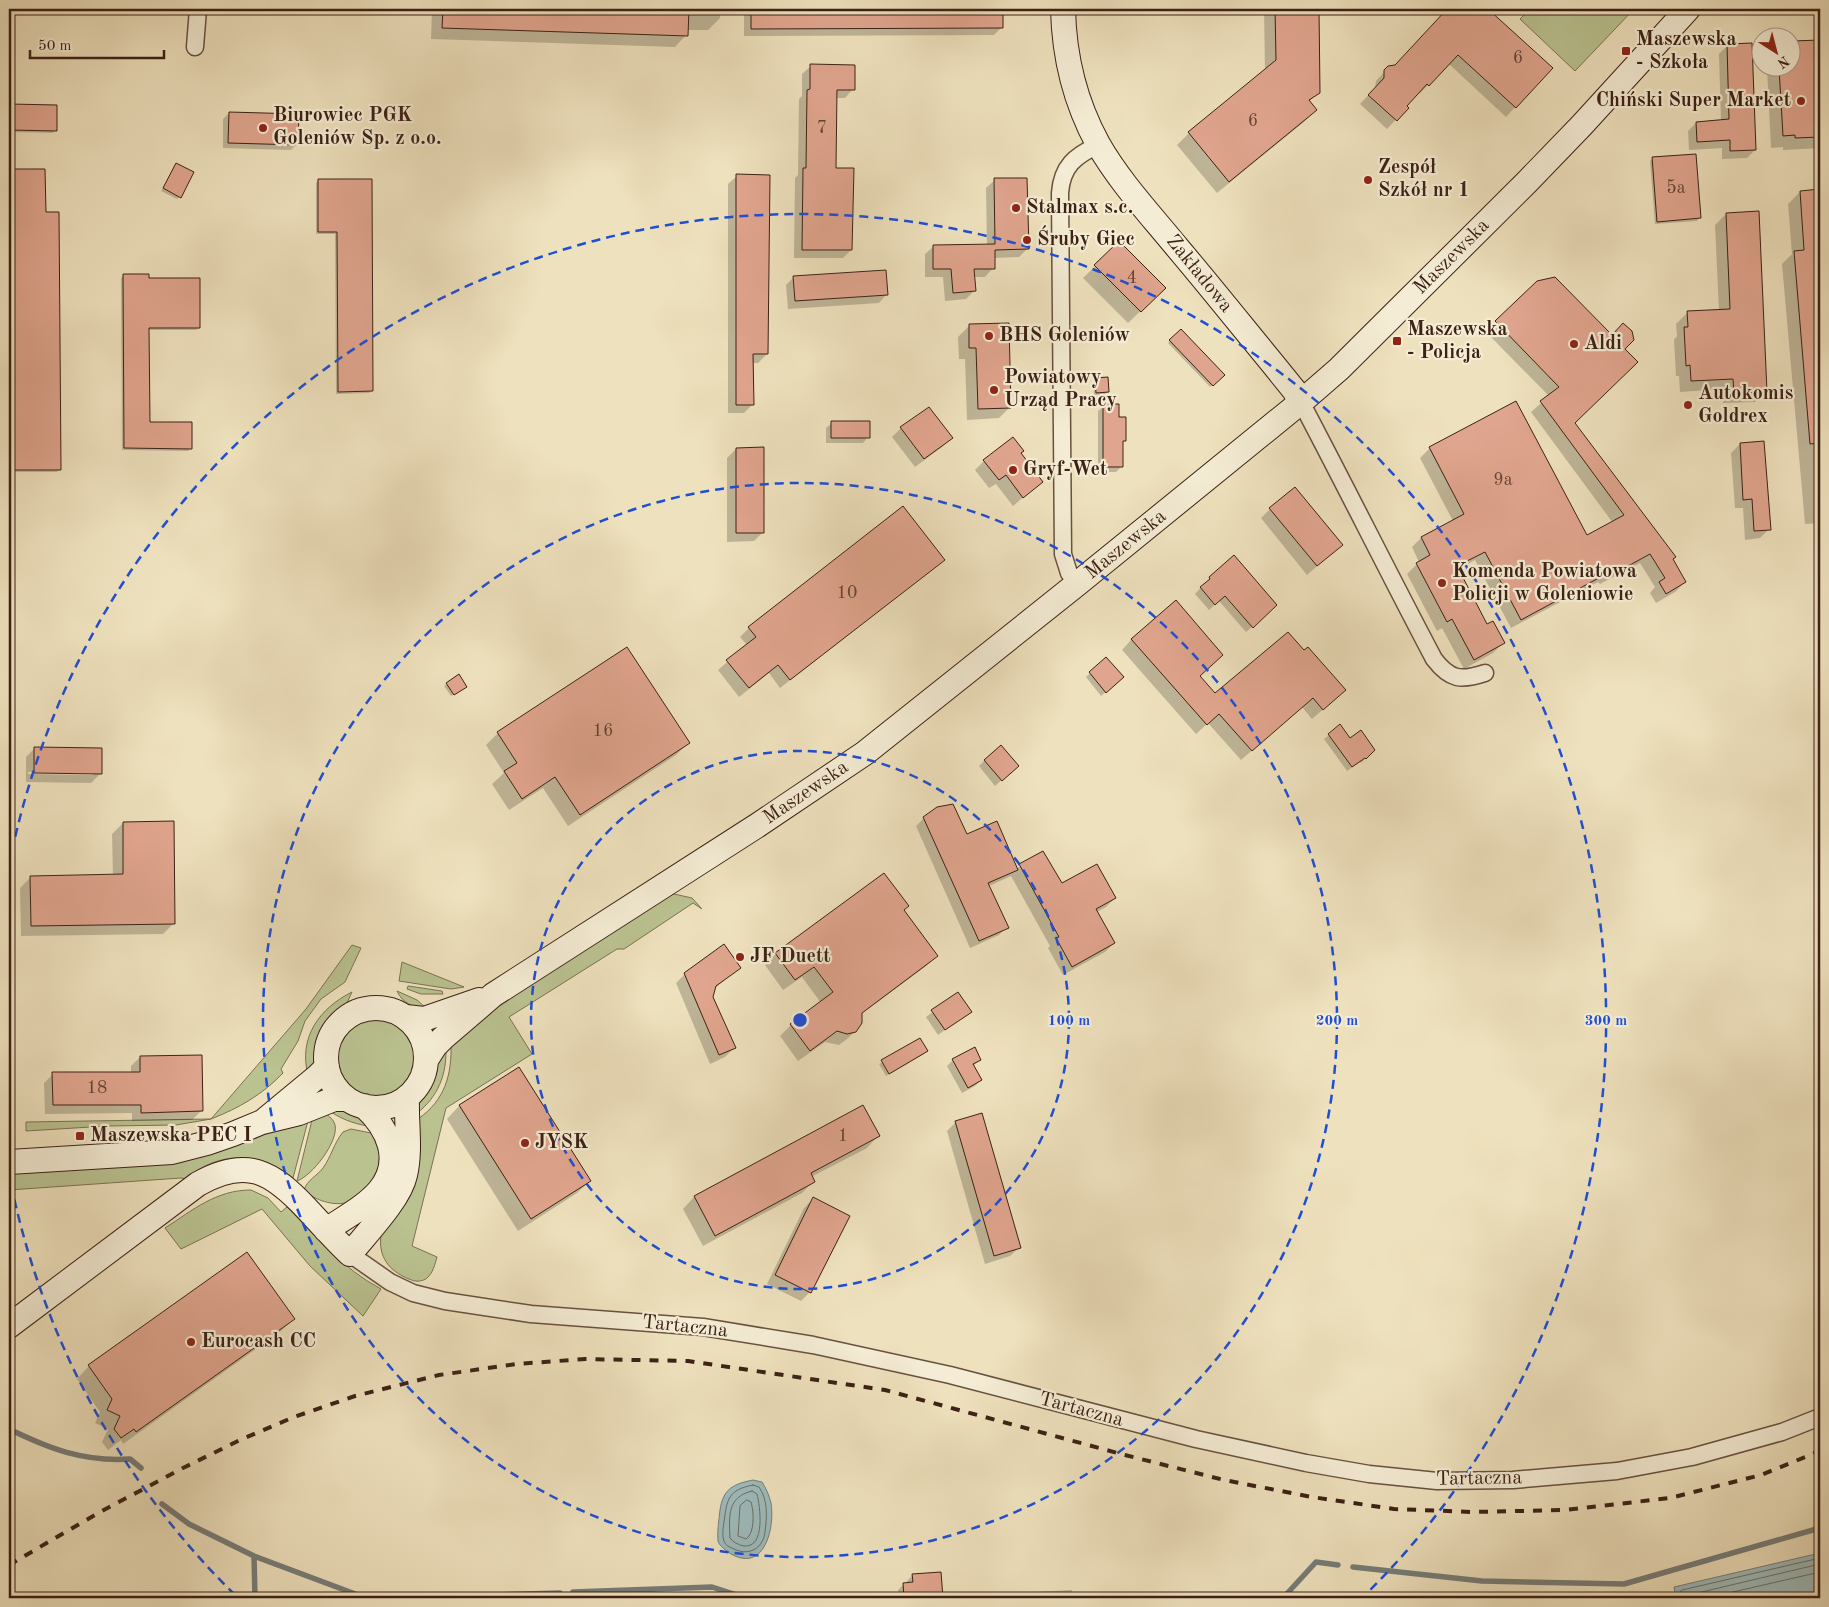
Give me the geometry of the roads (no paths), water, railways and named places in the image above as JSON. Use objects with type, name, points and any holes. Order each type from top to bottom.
[{"type":"street","points":[[196,47],[198,9]]},
{"type":"street","name":"Zakładowa","points":[[1063,9],[1065,46],[1072,79],[1098,145],[1122,180],[1294,390],[1301,402]]},
{"type":"street","name":"Maszewska","points":[[426,1060],[443,1038],[493,995],[758,826],[844,768],[900,727],[1301,402],[1339,368],[1527,182],[1688,9]]},
{"type":"street","points":[[1077,584],[1069,573],[1064,561],[1062,527],[1060,193],[1061,179],[1064,171],[1076,158],[1098,145]]},
{"type":"street","points":[[1301,402],[1331,456],[1372,543],[1434,659],[1442,670],[1453,676],[1467,679],[1485,673]]},
{"type":"street","name":"Maszewska","points":[[406,1017],[424,1019],[493,995]]},
{"type":"street","points":[[9,1162],[172,1152],[233,1134],[262,1122],[299,1113],[334,1099],[355,1102],[372,1108],[391,1106],[407,1097],[421,1081],[426,1060],[424,1041],[414,1024],[396,1011],[384,1008],[361,1010],[341,1022],[331,1037],[326,1055],[327,1067],[336,1088],[355,1102],[378,1120],[386,1132],[391,1158],[388,1174],[375,1195],[357,1210],[326,1230]]},
{"type":"street","points":[[262,1122],[327,1067]]},
{"type":"street","points":[[350,1254],[403,1183],[407,1160],[407,1097]]},
{"type":"street","name":"Tartaczna","points":[[9,1326],[198,1184],[218,1173],[241,1170],[268,1176],[283,1186],[350,1254],[370,1270],[413,1293],[445,1302],[531,1314],[703,1326],[813,1344],[950,1375],[1196,1439],[1306,1463],[1369,1474],[1437,1481],[1466,1481],[1513,1480],[1617,1471],[1692,1457],[1782,1432],[1820,1417]]},
{"type":"water","points":[[753,1480],[762,1482],[767,1492],[771,1503],[771,1524],[769,1535],[760,1553],[752,1557],[743,1558],[731,1554],[718,1541],[720,1510],[726,1492],[740,1483]]},
{"type":"water","points":[[1820,1553],[1820,1598],[1676,1598],[1674,1587]]},
{"type":"water","points":[[1324,1594],[1414,1598],[1321,1598]]},
{"type":"waterway","points":[[9,1429],[39,1443],[68,1453],[97,1458],[130,1459],[141,1468]]},
{"type":"waterway","points":[[162,1504],[189,1524],[254,1556],[366,1598]]},
{"type":"waterway","points":[[1353,1567],[1482,1581],[1624,1584],[1820,1528]]},
{"type":"waterway","points":[[254,1556],[255,1598]]},
{"type":"waterway","points":[[1283,1598],[1316,1562],[1338,1565]]},
{"type":"waterway","points":[[573,1592],[712,1587],[746,1598]]},
{"type":"waterway","points":[[383,1598],[560,1593]]},
{"type":"railway","points":[[9,1565],[100,1512],[183,1468],[240,1440],[294,1417],[355,1396],[439,1375],[517,1364],[585,1359],[688,1361],[885,1390],[1224,1480],[1312,1497],[1394,1509],[1473,1512],[1565,1510],[1670,1498],[1761,1475],[1820,1451]]},
{"type":"place","name":"Maszewska - Szkoła","points":[[1626,51]]},
{"type":"place","name":"Chiński Super Market","points":[[1801,101]]},
{"type":"place","name":"Biurowiec PGK Goleniów Sp. z o.o.","points":[[263,128]]},
{"type":"place","name":"Zespół Szkół nr 1","points":[[1368,180]]},
{"type":"place","name":"Stalmax s.c.","points":[[1016,208]]},
{"type":"place","name":"Śruby Giec","points":[[1027,240]]},
{"type":"place","name":"BHS Goleniów","points":[[989,336]]},
{"type":"place","name":"Maszewska - Policja","points":[[1397,341]]},
{"type":"place","name":"Aldi","points":[[1574,344]]},
{"type":"place","name":"Powiatowy Urząd Pracy","points":[[994,390]]},
{"type":"place","name":"Autokomis Goldrex","points":[[1688,405]]},
{"type":"place","name":"Gryf-Wet","points":[[1013,470]]},
{"type":"place","name":"Komenda Powiatowa Policji w Goleniowie","points":[[1442,583]]},
{"type":"place","name":"JF Duett","points":[[740,957]]},
{"type":"place","name":"Maszewska PEC I","points":[[80,1136]]},
{"type":"place","name":"JYSK","points":[[525,1143]]},
{"type":"place","name":"Eurocash CC","points":[[191,1342]]}]
